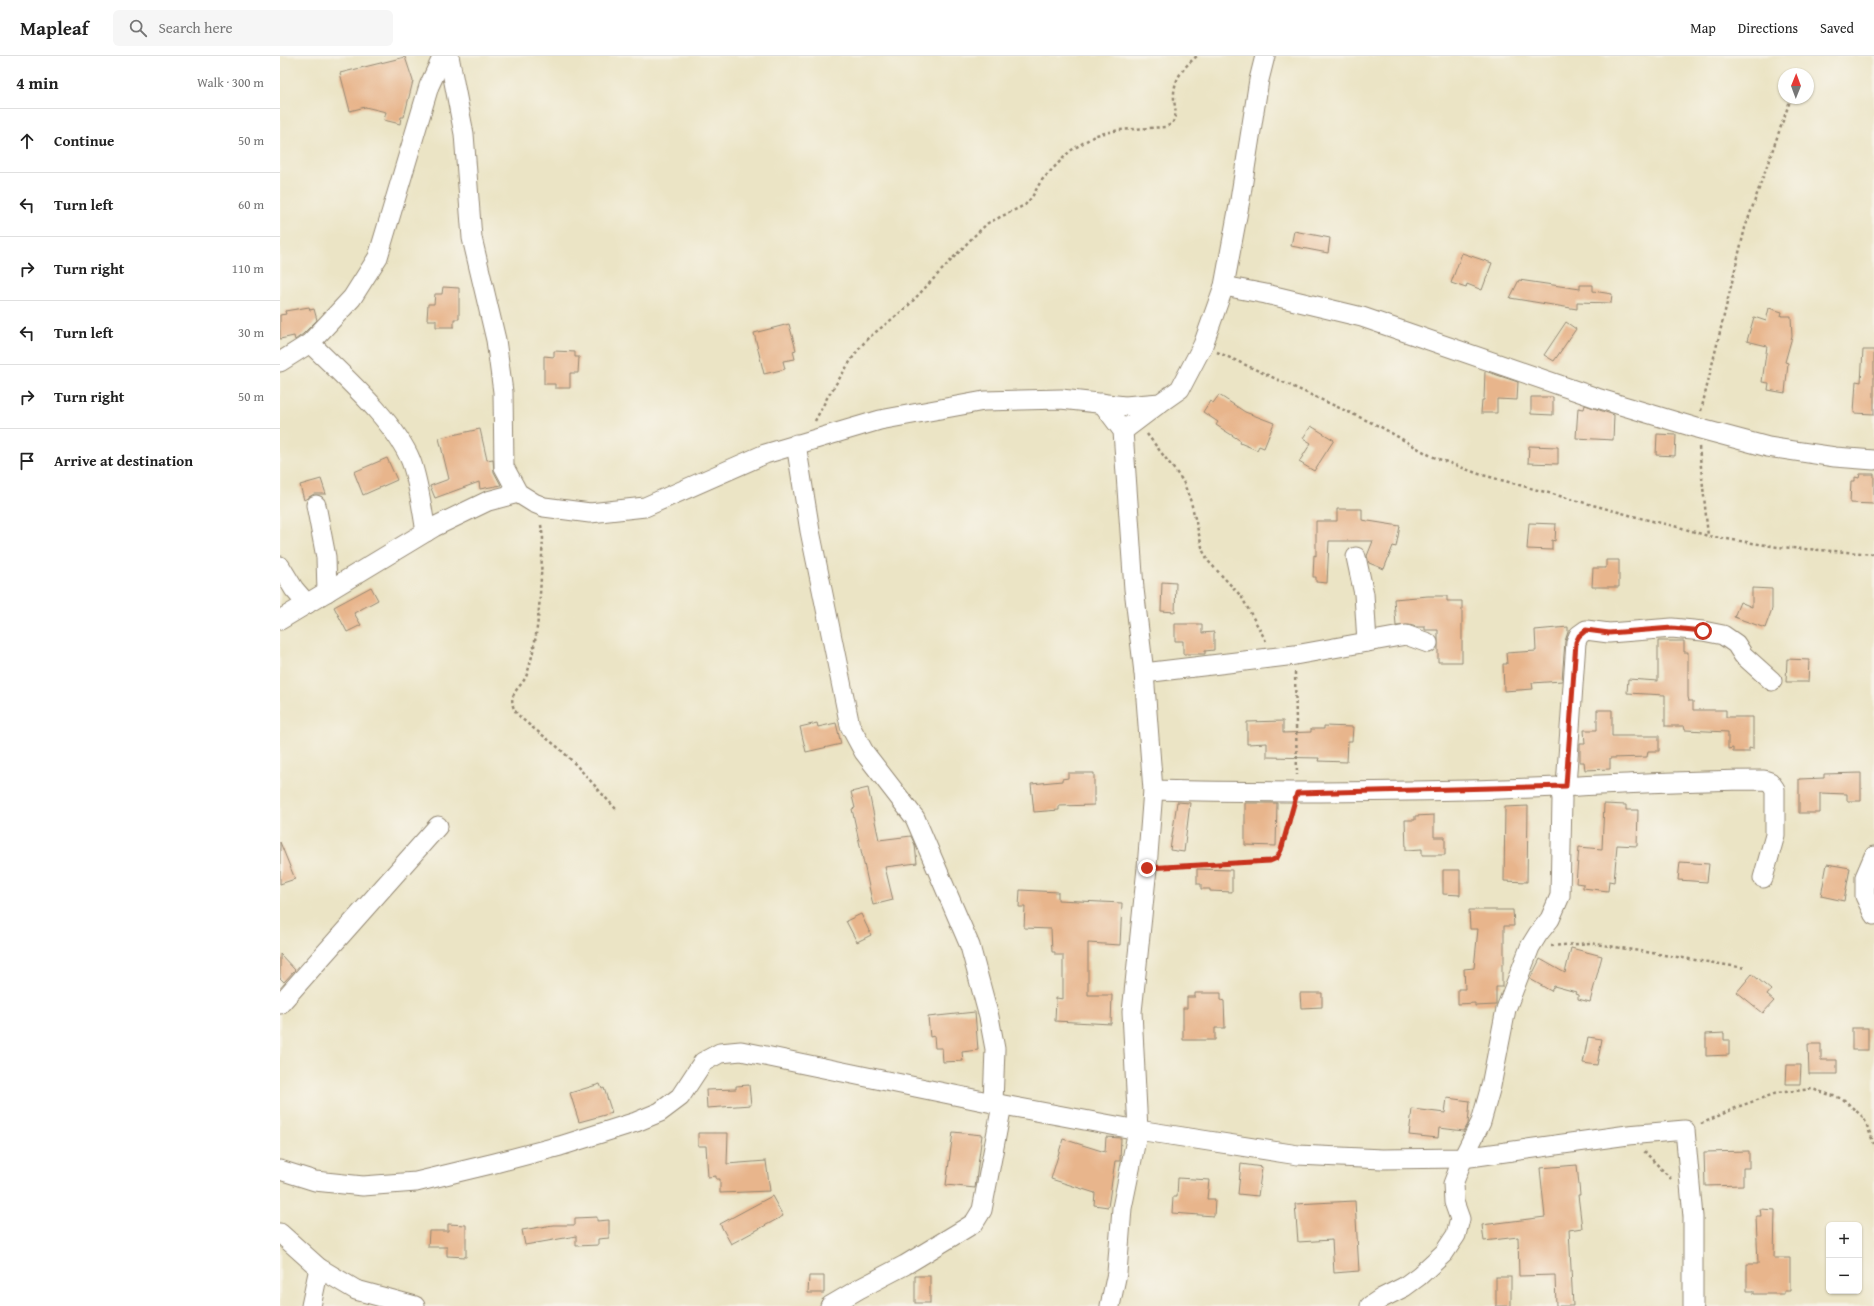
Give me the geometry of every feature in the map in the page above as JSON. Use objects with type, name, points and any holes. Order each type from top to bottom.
[{"type":"street","points":[[280,362],[310,343],[352,298],[378,257],[429,86],[443,56]]},
{"type":"street","points":[[449,56],[464,134],[472,238],[496,340],[503,392],[504,467],[518,493],[534,503],[544,507],[590,513],[645,507],[765,454],[800,443],[880,420],[984,401],[1061,399],[1125,406],[1160,403]]},
{"type":"street","points":[[1130,426],[1180,389],[1203,345],[1224,286],[1240,200],[1259,80],[1265,56]]},
{"type":"street","points":[[1224,286],[1266,294],[1362,317],[1597,398],[1768,447],[1835,457],[1874,460]]},
{"type":"street","points":[[310,343],[343,375],[400,440],[411,461],[418,488],[426,532]]},
{"type":"street","points":[[1102,403],[1130,426],[1134,589],[1144,673],[1153,790],[1147,868],[1132,1012],[1138,1130],[1122,1208],[1117,1273],[1110,1306]]},
{"type":"street","points":[[800,443],[810,531],[850,726],[864,752],[915,818],[970,946],[990,1017],[995,1049],[998,1104],[982,1210],[974,1223],[905,1265],[859,1288],[830,1306]]},
{"type":"street","points":[[280,620],[426,532],[488,501],[518,493]]},
{"type":"street","points":[[316,505],[326,557],[327,592]]},
{"type":"street","points":[[1356,557],[1364,594],[1367,642]]},
{"type":"street","points":[[280,566],[294,589],[307,604]]},
{"type":"street","points":[[1370,1306],[1404,1287],[1419,1276],[1444,1253],[1456,1235],[1460,1219],[1454,1202],[1453,1184],[1463,1158],[1481,1122],[1491,1086],[1506,1008],[1530,947],[1550,919],[1560,896],[1562,799],[1576,642],[1579,636],[1586,630],[1609,633],[1672,628],[1703,631],[1723,635],[1736,644],[1743,655],[1772,681]]},
{"type":"street","points":[[1144,673],[1295,655],[1406,635],[1428,643]]},
{"type":"street","points":[[1153,790],[1297,793],[1563,787],[1703,780],[1764,780],[1770,782],[1774,789],[1775,835],[1763,878]]},
{"type":"street","points":[[280,1004],[438,826]]},
{"type":"street","points":[[1874,857],[1865,877],[1865,896],[1874,915]]},
{"type":"street","points":[[280,1170],[315,1180],[363,1186],[416,1182],[495,1163],[576,1141],[636,1122],[660,1112],[680,1097],[702,1062],[720,1053],[741,1051],[998,1104],[1138,1130],[1298,1155],[1382,1159],[1463,1158],[1628,1135],[1685,1130],[1693,1217],[1693,1306]]},
{"type":"street","points":[[280,1233],[319,1268],[356,1290],[415,1306]]},
{"type":"street","points":[[312,1306],[319,1268]]},
{"type":"path","points":[[800,443],[855,354],[867,338],[906,308],[972,237],[988,223],[1025,205],[1032,197],[1041,181],[1070,151],[1096,135],[1119,130],[1172,124],[1176,113],[1173,94],[1176,80],[1185,66],[1196,56]]},
{"type":"path","points":[[1708,536],[1701,480],[1698,428],[1713,355],[1745,228],[1789,104]]},
{"type":"path","points":[[1203,345],[1260,373],[1379,426],[1431,456],[1479,474],[1708,536],[1778,547],[1874,554]]},
{"type":"path","points":[[1130,426],[1183,481],[1191,502],[1203,551],[1209,562],[1241,596],[1274,657]]},
{"type":"path","points":[[534,503],[540,520],[542,538],[537,633],[527,676],[514,692],[512,701],[520,717],[563,751],[616,809]]},
{"type":"path","points":[[1147,868],[1270,861],[1277,858],[1281,850],[1297,793],[1295,655]]},
{"type":"path","points":[[1530,947],[1590,943],[1745,968]]},
{"type":"path","points":[[1685,1130],[1740,1106],[1777,1093],[1812,1089],[1844,1099],[1864,1118],[1874,1144]]},
{"type":"path","points":[[1628,1135],[1672,1181]]},
{"type":"building","points":[[405,57],[413,81],[404,117],[401,117],[400,124],[384,120],[386,112],[365,107],[350,111],[340,73]]},
{"type":"building","points":[[1294,231],[1330,238],[1328,253],[1291,246]]},
{"type":"building","points":[[1462,253],[1492,263],[1482,290],[1467,284],[1466,288],[1451,283]]},
{"type":"building","points":[[1519,280],[1580,289],[1580,285],[1593,285],[1593,291],[1612,294],[1611,303],[1577,302],[1577,309],[1510,298]]},
{"type":"building","points":[[443,287],[459,288],[459,319],[454,319],[454,327],[436,327],[436,320],[427,320],[428,304],[434,304],[435,294],[442,294]]},
{"type":"building","points":[[309,307],[310,310],[314,309],[317,320],[295,340],[294,336],[280,339],[280,315],[286,314],[285,311]]},
{"type":"building","points":[[1769,308],[1782,312],[1781,316],[1791,316],[1792,337],[1785,362],[1788,363],[1785,393],[1768,390],[1769,383],[1762,382],[1767,346],[1747,341],[1754,317],[1766,321]]},
{"type":"building","points":[[1566,322],[1576,329],[1554,361],[1544,355]]},
{"type":"building","points":[[789,324],[796,350],[793,351],[795,359],[783,361],[785,369],[764,374],[754,333]]},
{"type":"building","points":[[1863,350],[1874,350],[1874,414],[1854,413],[1856,381],[1861,382]]},
{"type":"building","points":[[554,351],[575,352],[575,357],[579,357],[578,373],[570,373],[570,388],[555,388],[555,384],[544,384],[544,356],[554,357]]},
{"type":"building","points":[[1485,371],[1518,382],[1517,400],[1497,399],[1497,413],[1481,413],[1482,400],[1484,400]]},
{"type":"building","points":[[1219,395],[1245,412],[1274,423],[1264,448],[1259,446],[1257,450],[1240,443],[1241,441],[1216,425],[1218,422],[1203,412],[1210,401],[1213,403]]},
{"type":"building","points":[[1531,397],[1553,397],[1553,415],[1531,414]]},
{"type":"building","points":[[1585,405],[1614,415],[1613,440],[1576,438],[1578,408],[1584,409]]},
{"type":"building","points":[[1311,426],[1334,440],[1314,471],[1299,462],[1311,443],[1303,438]]},
{"type":"building","points":[[480,429],[487,460],[493,459],[494,472],[501,485],[480,489],[479,482],[435,498],[430,486],[449,479],[439,438]]},
{"type":"building","points":[[1657,434],[1676,435],[1675,456],[1656,455]]},
{"type":"building","points":[[1529,446],[1558,447],[1558,464],[1528,463]]},
{"type":"building","points":[[387,458],[397,480],[363,495],[354,472]]},
{"type":"building","points":[[1860,474],[1874,474],[1874,504],[1850,503],[1851,481],[1855,481],[1855,477],[1859,478]]},
{"type":"building","points":[[321,479],[326,494],[314,494],[304,500],[300,485]]},
{"type":"building","points":[[1337,509],[1362,509],[1362,520],[1400,526],[1396,547],[1393,546],[1384,569],[1369,563],[1367,556],[1373,541],[1329,541],[1327,583],[1316,582],[1316,577],[1313,577],[1314,555],[1316,556],[1316,521],[1337,521]]},
{"type":"building","points":[[1529,523],[1556,524],[1555,541],[1552,540],[1552,550],[1527,549]]},
{"type":"building","points":[[1606,560],[1619,560],[1619,587],[1592,587],[1593,568],[1606,568]]},
{"type":"building","points":[[1162,582],[1176,583],[1175,612],[1161,611]]},
{"type":"building","points":[[371,587],[378,600],[354,613],[361,625],[347,632],[334,607]]},
{"type":"building","points":[[1752,588],[1772,589],[1772,609],[1765,628],[1734,617],[1740,602],[1752,607]]},
{"type":"building","points":[[1447,596],[1447,601],[1462,601],[1462,662],[1438,662],[1438,630],[1425,630],[1425,627],[1409,625],[1396,626],[1394,599]]},
{"type":"building","points":[[1175,624],[1202,624],[1202,633],[1214,632],[1214,650],[1205,651],[1205,654],[1183,654],[1183,641],[1175,641]]},
{"type":"building","points":[[1568,627],[1565,641],[1562,681],[1532,683],[1533,689],[1504,691],[1503,664],[1507,664],[1506,653],[1536,651],[1535,630]]},
{"type":"building","points":[[1658,641],[1684,641],[1684,652],[1688,652],[1688,697],[1689,701],[1693,701],[1693,710],[1726,710],[1726,717],[1753,717],[1753,749],[1749,748],[1749,752],[1733,752],[1733,748],[1728,749],[1728,732],[1685,730],[1684,726],[1665,726],[1665,695],[1627,693],[1628,679],[1658,681]]},
{"type":"building","points":[[1787,659],[1809,660],[1808,682],[1786,682]]},
{"type":"building","points":[[1597,710],[1612,710],[1612,736],[1659,736],[1659,751],[1648,751],[1647,757],[1610,758],[1610,769],[1585,770],[1584,762],[1580,762],[1580,744],[1585,744],[1584,730],[1597,730]]},
{"type":"building","points":[[1283,721],[1283,733],[1311,732],[1311,729],[1324,729],[1324,726],[1353,727],[1352,741],[1348,741],[1347,762],[1318,761],[1319,758],[1267,757],[1267,743],[1247,744],[1247,722]]},
{"type":"building","points":[[817,723],[818,727],[836,723],[841,744],[806,752],[800,727]]},
{"type":"building","points":[[1068,773],[1094,773],[1094,805],[1059,806],[1059,810],[1034,812],[1031,784],[1062,781],[1062,779],[1068,778]]},
{"type":"building","points":[[1861,773],[1861,801],[1847,801],[1847,794],[1820,793],[1820,813],[1799,813],[1799,779],[1824,778],[1824,774]]},
{"type":"building","points":[[868,788],[879,840],[911,836],[915,845],[917,863],[885,867],[893,900],[873,905],[852,809],[855,808],[851,792]]},
{"type":"building","points":[[1177,802],[1190,803],[1184,852],[1170,850]]},
{"type":"building","points":[[1245,803],[1277,803],[1276,846],[1245,845]]},
{"type":"building","points":[[1604,804],[1626,805],[1626,810],[1638,810],[1637,846],[1617,845],[1614,882],[1609,881],[1608,891],[1583,888],[1583,884],[1576,883],[1579,847],[1602,849]]},
{"type":"building","points":[[1528,806],[1527,882],[1504,881],[1505,807]]},
{"type":"building","points":[[1434,815],[1434,837],[1445,837],[1445,855],[1422,855],[1422,849],[1406,850],[1405,820],[1415,820],[1415,816]]},
{"type":"building","points":[[280,842],[295,879],[280,884]]},
{"type":"building","points":[[1680,862],[1709,864],[1707,882],[1678,880]]},
{"type":"building","points":[[1827,864],[1850,868],[1844,901],[1821,896]]},
{"type":"building","points":[[1197,869],[1232,870],[1232,892],[1201,889],[1201,884],[1197,884]]},
{"type":"building","points":[[1443,870],[1460,870],[1460,895],[1443,894]]},
{"type":"building","points":[[1020,890],[1058,892],[1058,900],[1122,903],[1120,945],[1088,943],[1088,995],[1112,995],[1111,1024],[1055,1021],[1056,998],[1063,999],[1063,955],[1055,955],[1055,952],[1052,952],[1051,929],[1024,928],[1025,907],[1019,907]]},
{"type":"building","points":[[1469,910],[1513,910],[1514,926],[1504,926],[1504,964],[1502,963],[1502,987],[1496,987],[1496,1005],[1475,1006],[1475,1003],[1458,1004],[1458,989],[1465,989],[1464,969],[1474,968],[1478,929],[1470,929]]},
{"type":"building","points":[[861,914],[871,935],[857,942],[846,921]]},
{"type":"building","points":[[1571,948],[1602,956],[1590,1002],[1578,999],[1578,995],[1575,994],[1576,992],[1554,986],[1551,991],[1530,979],[1540,959],[1565,973]]},
{"type":"building","points":[[280,954],[295,970],[284,982],[280,978]]},
{"type":"building","points":[[1752,974],[1771,990],[1767,995],[1774,1001],[1763,1013],[1737,992]]},
{"type":"building","points":[[1195,993],[1221,993],[1221,1000],[1224,1001],[1225,1028],[1215,1028],[1215,1040],[1183,1040],[1183,1008],[1187,1008],[1187,997],[1195,997]]},
{"type":"building","points":[[1300,993],[1322,993],[1322,1007],[1301,1008]]},
{"type":"building","points":[[975,1012],[978,1050],[962,1052],[963,1061],[943,1062],[942,1048],[935,1048],[934,1036],[930,1037],[928,1017]]},
{"type":"building","points":[[1852,1028],[1868,1028],[1868,1050],[1852,1050]]},
{"type":"building","points":[[1724,1033],[1724,1040],[1729,1040],[1729,1055],[1706,1056],[1706,1034]]},
{"type":"building","points":[[1588,1037],[1602,1039],[1597,1065],[1583,1063]]},
{"type":"building","points":[[1808,1044],[1821,1044],[1821,1060],[1837,1060],[1837,1074],[1809,1074]]},
{"type":"building","points":[[1787,1065],[1801,1065],[1800,1084],[1786,1084]]},
{"type":"building","points":[[600,1084],[602,1089],[604,1088],[612,1113],[579,1122],[570,1093]]},
{"type":"building","points":[[749,1085],[751,1105],[707,1108],[706,1090],[736,1089],[736,1086]]},
{"type":"building","points":[[1447,1098],[1470,1101],[1468,1124],[1464,1131],[1439,1128],[1438,1138],[1409,1135],[1412,1109],[1445,1113]]},
{"type":"building","points":[[953,1132],[982,1135],[975,1188],[946,1185]]},
{"type":"building","points":[[698,1133],[728,1133],[727,1164],[766,1161],[770,1191],[720,1193],[720,1179],[716,1179],[716,1176],[708,1177],[706,1146],[698,1146]]},
{"type":"building","points":[[1106,1137],[1121,1138],[1120,1161],[1115,1161],[1108,1207],[1094,1205],[1095,1193],[1051,1179],[1063,1139],[1105,1152]]},
{"type":"building","points":[[1749,1151],[1749,1168],[1743,1168],[1743,1185],[1705,1186],[1704,1152]]},
{"type":"building","points":[[1241,1164],[1262,1167],[1258,1196],[1238,1194]]},
{"type":"building","points":[[1577,1165],[1580,1195],[1578,1195],[1582,1228],[1569,1230],[1573,1306],[1556,1306],[1555,1275],[1519,1276],[1518,1237],[1484,1241],[1482,1225],[1545,1217],[1540,1168]]},
{"type":"building","points":[[1178,1178],[1209,1180],[1207,1199],[1215,1199],[1214,1216],[1172,1213],[1173,1197],[1177,1197]]},
{"type":"building","points":[[772,1196],[783,1216],[731,1244],[720,1224]]},
{"type":"building","points":[[1355,1201],[1359,1271],[1334,1273],[1332,1240],[1298,1242],[1295,1204]]},
{"type":"building","points":[[1760,1209],[1775,1210],[1774,1258],[1790,1258],[1790,1291],[1784,1291],[1784,1294],[1754,1294],[1754,1291],[1747,1291],[1747,1264],[1758,1264],[1756,1216],[1761,1216]]},
{"type":"building","points":[[597,1217],[597,1221],[609,1220],[609,1238],[598,1239],[598,1245],[576,1246],[576,1236],[525,1245],[522,1230],[553,1225],[575,1225],[575,1218]]},
{"type":"building","points":[[448,1224],[466,1225],[466,1257],[447,1256],[447,1247],[428,1247],[429,1231],[448,1231]]},
{"type":"building","points":[[809,1276],[824,1276],[824,1293],[808,1293]]},
{"type":"building","points":[[915,1276],[930,1276],[930,1303],[915,1303]]},
{"type":"building","points":[[1496,1277],[1511,1277],[1511,1306],[1496,1306]]},
{"type":"route","points":[[1147,868],[1270,861],[1277,858],[1281,850],[1297,793],[1566,786],[1576,642],[1579,636],[1586,630],[1609,633],[1672,628],[1703,631]]}]
